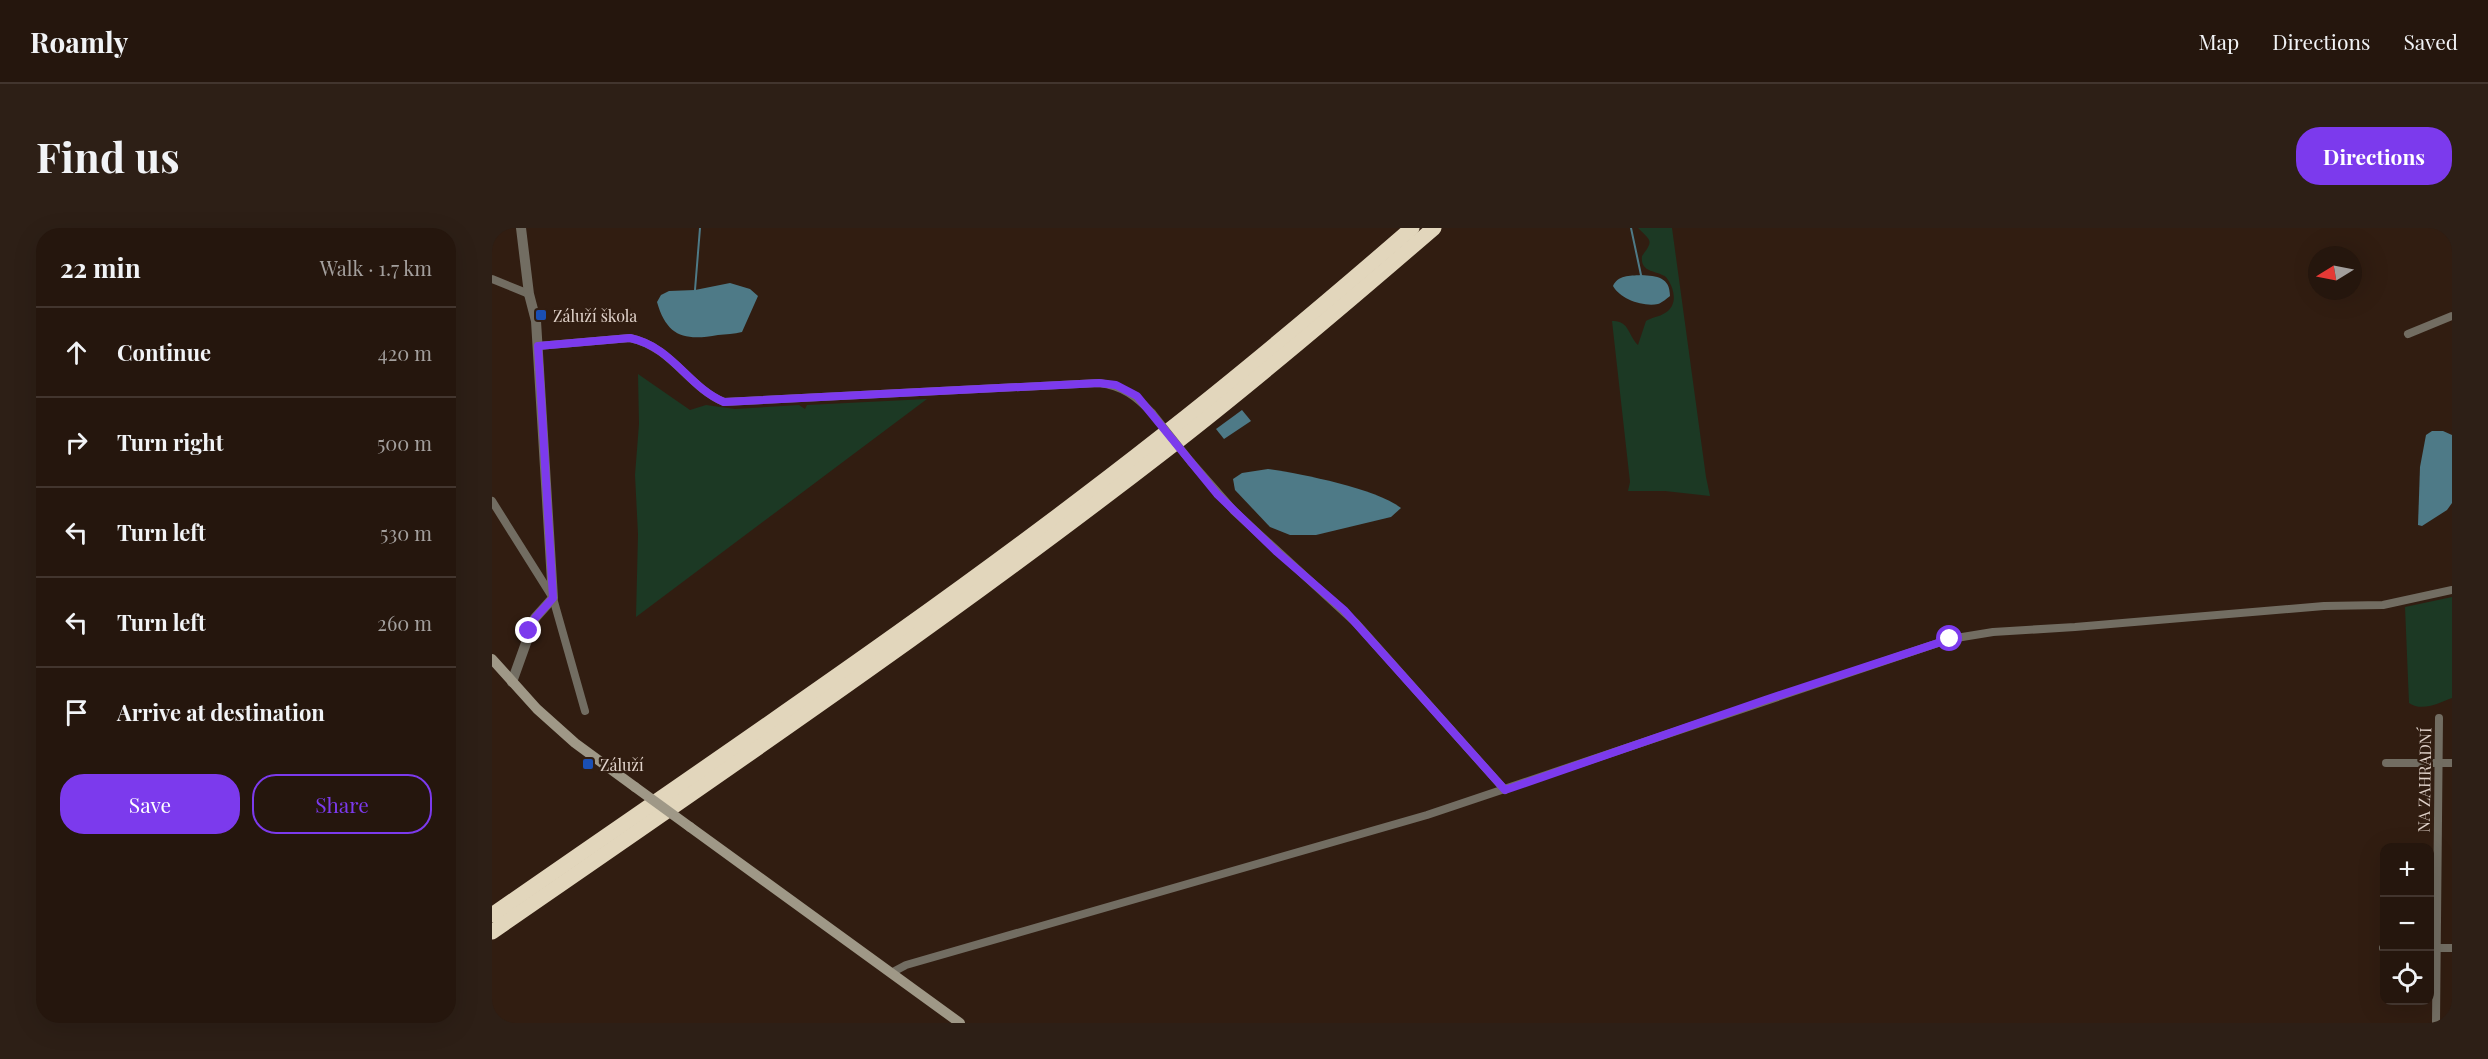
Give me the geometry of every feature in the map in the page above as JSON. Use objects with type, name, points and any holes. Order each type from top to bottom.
[{"type":"highway","points":[[492,915],[824,684],[1071,505],[1252,364],[1412,228]]},
{"type":"highway","points":[[492,932],[841,689],[1079,517],[1261,375],[1434,228]]},
{"type":"main road","points":[[492,659],[537,708],[575,743],[960,1023]]},
{"type":"street","points":[[521,228],[529,294],[536,321],[553,598],[585,711]]},
{"type":"street","points":[[492,279],[529,294]]},
{"type":"street","points":[[2408,333],[2452,316]]},
{"type":"street","points":[[538,346],[630,338],[644,341],[675,361],[699,386],[724,402],[1099,383],[1116,385],[1137,396],[1234,511],[1350,616],[1505,790]]},
{"type":"street","points":[[492,501],[553,598]]},
{"type":"street","points":[[891,973],[906,965],[1357,836],[1505,790],[1776,696],[1950,639],[1993,632],[2324,606],[2383,605],[2452,590]]},
{"type":"street","points":[[512,682],[535,618],[553,598]]},
{"type":"street","name":"NA ZAHRADNÍ","points":[[2434,917],[2439,718]]},
{"type":"street","points":[[2386,763],[2452,763]]},
{"type":"street","points":[[2434,948],[2452,948]]},
{"type":"street","name":"NA ZAHRADNÍ","points":[[2433,951],[2436,1023]]},
{"type":"green space","points":[[1638,228],[1672,228],[1710,496],[1665,491],[1628,491],[1630,482],[1612,321],[1622,323],[1638,345],[1646,321],[1665,313],[1674,301],[1673,291],[1666,277],[1646,268],[1642,261],[1649,241]]},
{"type":"green space","points":[[638,374],[690,410],[706,405],[735,409],[799,405],[805,409],[807,405],[927,399],[636,617],[638,534],[635,475],[639,424]]},
{"type":"green space","points":[[2452,597],[2452,698],[2431,706],[2414,706],[2409,703],[2405,607]]},
{"type":"water","points":[[1641,275],[1657,277],[1665,281],[1670,296],[1658,304],[1646,304],[1626,298],[1613,286],[1621,278]]},
{"type":"water","points":[[730,283],[750,289],[758,296],[742,332],[706,337],[687,336],[672,329],[661,314],[657,302],[661,295],[669,291],[695,290]]},
{"type":"water","points":[[1242,410],[1251,421],[1224,439],[1216,429]]},
{"type":"water","points":[[2432,431],[2443,431],[2452,435],[2452,503],[2447,510],[2422,526],[2418,525],[2420,467],[2426,435]]},
{"type":"water","points":[[1268,469],[1356,488],[1374,494],[1401,508],[1391,517],[1316,535],[1290,535],[1270,527],[1235,490],[1233,479],[1242,473]]},
{"type":"waterway","points":[[695,290],[700,228]]},
{"type":"waterway","points":[[1631,228],[1641,275]]},
{"type":"place","name":"Záluží škola","points":[[541,315]]},
{"type":"place","name":"Záluží","points":[[588,764]]},
{"type":"route","points":[[529,631],[535,618],[553,598],[538,346],[630,338],[644,341],[675,361],[699,386],[724,402],[1099,383],[1116,385],[1137,396],[1217,494],[1277,552],[1344,610],[1505,790],[1950,639]]}]
